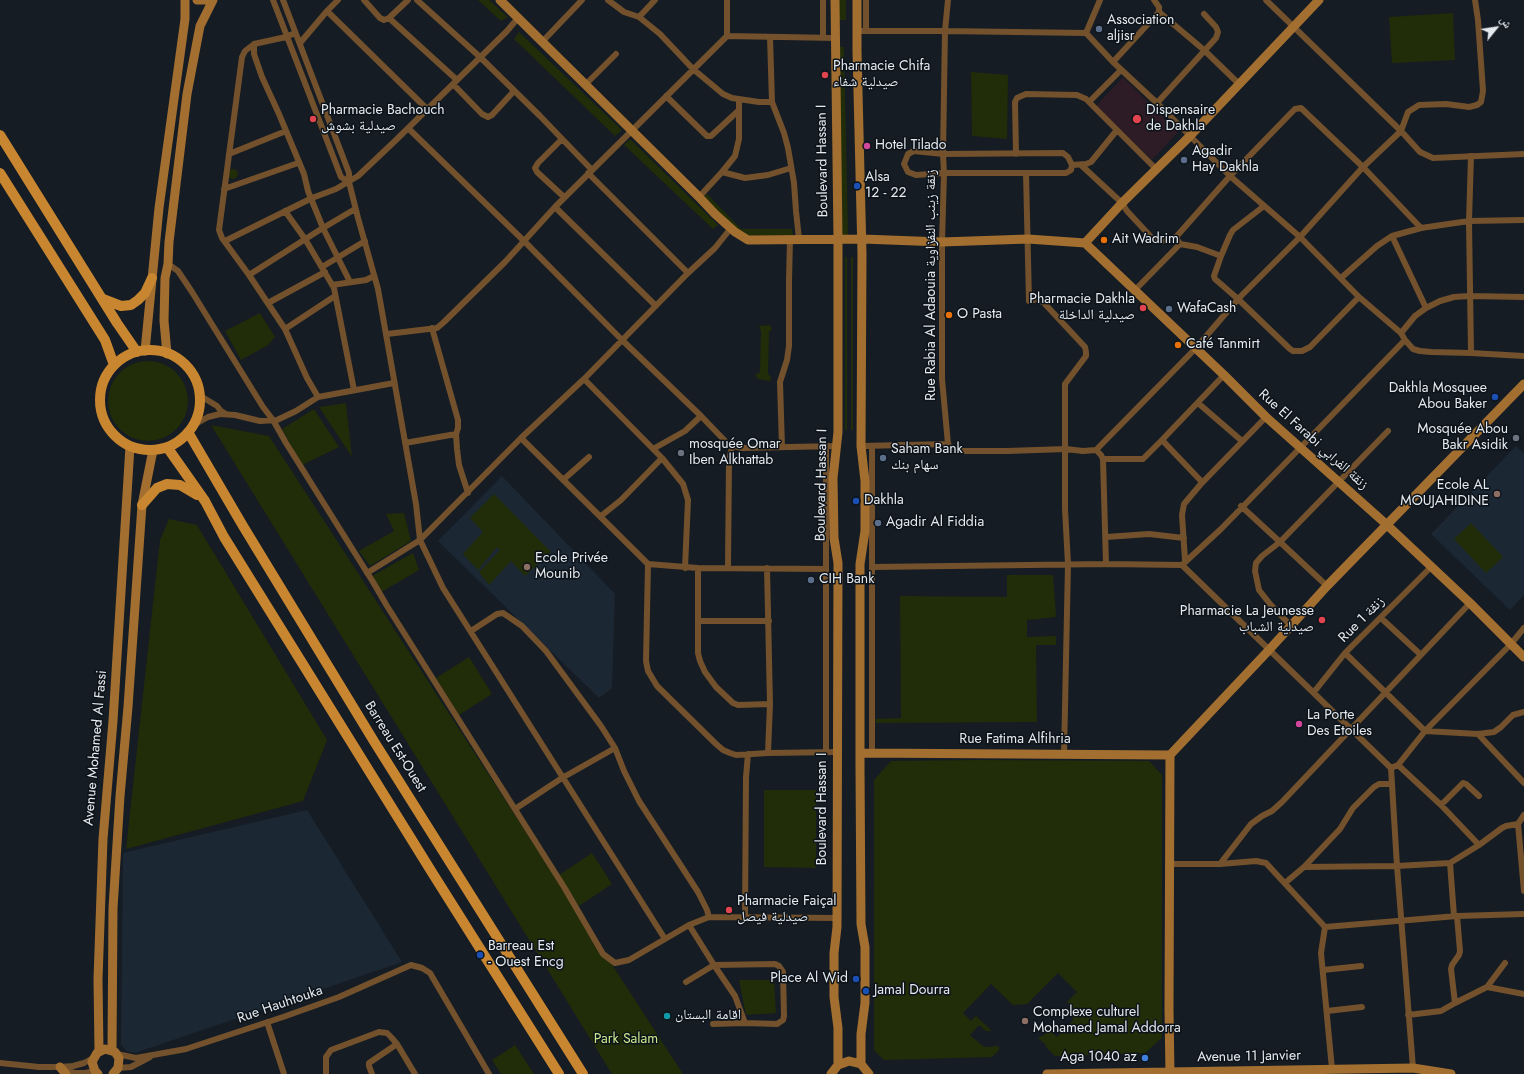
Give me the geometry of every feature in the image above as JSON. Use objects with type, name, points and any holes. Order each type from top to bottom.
[{"type":"main road","points":[[0,135],[102,297],[141,351]]},
{"type":"main road","points":[[0,173],[105,340],[114,365]]},
{"type":"main road","points":[[102,297],[116,305],[131,305],[145,293],[152,278]]},
{"type":"main road","points":[[141,351],[160,352],[174,357],[186,367],[195,380],[199,395],[198,411],[190,429],[178,441],[167,447],[152,450],[130,446],[122,441],[109,429],[105,422],[100,405],[100,396],[104,379],[114,365],[121,359],[141,351]]},
{"type":"main road","name":"Barreau Est-Ouest","points":[[190,429],[239,520],[372,737],[583,1074]]},
{"type":"main road","points":[[167,447],[205,501],[240,563],[468,931],[559,1074]]},
{"type":"main road","points":[[142,505],[157,488],[170,484],[184,486],[205,501]]},
{"type":"street","points":[[141,351],[152,278],[159,208],[185,19],[185,0]]},
{"type":"street","points":[[197,0],[206,0]]},
{"type":"street","points":[[167,354],[164,305],[165,278],[168,264],[169,242],[187,94],[200,26],[213,0]]},
{"type":"street","points":[[273,0],[341,177],[349,182]]},
{"type":"street","points":[[283,0],[349,173],[349,182],[355,209],[374,276],[387,334],[420,540],[443,588],[665,939]]},
{"type":"street","points":[[300,43],[338,0]]},
{"type":"street","points":[[364,0],[382,20],[389,18],[408,0]]},
{"type":"street","points":[[417,0],[480,56],[540,116],[590,171],[688,273]]},
{"type":"street","points":[[500,0],[700,197],[715,214],[748,240],[862,239],[942,242],[1028,239],[1085,243],[1122,203],[1190,136],[1238,83],[1319,0]]},
{"type":"street","points":[[542,42],[582,0]]},
{"type":"street","points":[[608,0],[624,12],[638,17],[660,34],[693,69],[723,94],[740,99],[759,102],[772,102]]},
{"type":"street","points":[[638,17],[654,0]]},
{"type":"street","points":[[727,0],[727,36]]},
{"type":"street","points":[[823,0],[823,37]]},
{"type":"street","name":"Boulevard Hassan I","points":[[835,0],[838,239],[837,446],[834,478],[833,531],[838,563],[837,918],[834,953],[834,996],[838,1028],[838,1065]]},
{"type":"street","points":[[857,0],[862,31]]},
{"type":"street","points":[[864,1068],[861,1034],[865,1003],[865,947],[861,924],[860,564],[864,535],[865,481],[860,446],[862,31],[866,0]]},
{"type":"street","name":"Rue Rabia Al Adaouia زنقة زينب النفزاوية","points":[[948,0],[945,31],[942,242],[942,389],[948,444]]},
{"type":"street","points":[[1086,33],[1100,0]]},
{"type":"street","points":[[1266,0],[1426,156],[1434,158],[1524,154]]},
{"type":"street","points":[[860,446],[948,444],[956,451],[1007,452],[1066,449],[1083,451],[1096,450],[1196,348],[1238,299],[1300,237],[1363,167],[1401,131],[1408,112],[1419,105],[1446,104],[1469,107],[1477,105],[1483,100],[1480,40],[1475,0]]},
{"type":"street","points":[[1156,1],[1159,7],[1159,12],[1204,50],[1238,83]]},
{"type":"street","points":[[327,11],[427,109]]},
{"type":"street","points":[[1114,62],[1159,12]]},
{"type":"street","points":[[1157,102],[1216,38],[1218,32],[1214,24],[1204,14]]},
{"type":"street","points":[[389,18],[455,82],[482,114],[488,117],[492,115],[514,91]]},
{"type":"street","points":[[225,241],[312,198],[336,189],[358,176],[455,82],[518,18]]},
{"type":"street","points":[[862,31],[1086,33],[1121,70],[1157,102],[1230,176],[1300,237],[1341,278],[1401,333],[1404,340],[1413,349],[1447,353],[1471,352],[1524,356]]},
{"type":"street","points":[[295,33],[286,37],[254,44],[245,51],[242,57],[219,230],[285,329],[307,378],[318,397]]},
{"type":"street","points":[[387,334],[437,328],[444,322],[505,262],[523,240],[564,197],[727,36],[836,38]]},
{"type":"street","points":[[770,37],[772,102],[784,133],[794,183],[796,211],[795,239],[789,281],[789,346],[787,360],[780,382],[782,447]]},
{"type":"street","points":[[254,44],[254,54],[262,77],[286,132],[323,228],[350,282]]},
{"type":"street","points":[[586,84],[616,54]]},
{"type":"street","points":[[1089,102],[1121,70]]},
{"type":"street","points":[[1016,154],[1015,102],[1020,96],[1077,95],[1086,99],[1156,169]]},
{"type":"street","points":[[666,96],[707,136],[711,136],[738,112]]},
{"type":"street","points":[[700,197],[735,156],[738,148],[738,112],[740,99]]},
{"type":"street","points":[[1081,165],[1122,203],[1126,211],[1152,238],[1157,241],[1170,240],[1176,236],[1230,176],[1291,112],[1298,108],[1304,110],[1363,167],[1421,228]]},
{"type":"street","points":[[408,128],[523,240],[622,340],[724,440],[732,446],[742,448],[837,446]]},
{"type":"street","points":[[1072,165],[1086,164],[1092,161],[1117,130]]},
{"type":"street","points":[[229,154],[286,132]]},
{"type":"street","points":[[562,139],[538,163],[535,168],[537,172],[564,197]]},
{"type":"street","points":[[914,151],[943,154],[1016,154],[1063,153],[1068,157],[1072,165],[1071,170],[1066,173],[1044,174],[944,173],[912,175],[906,170],[904,164],[908,154],[914,151]]},
{"type":"street","points":[[1471,156],[1469,221],[1471,352]]},
{"type":"street","points":[[224,189],[298,163]]},
{"type":"street","points":[[722,172],[745,178],[768,175],[791,168]]},
{"type":"street","points":[[1026,173],[1029,301],[1037,299],[1049,307],[1085,347],[1086,352],[1086,356],[1065,384],[1065,509],[1068,564],[1064,755]]},
{"type":"street","points":[[1264,206],[1234,230],[1230,235],[1214,277],[1290,349],[1300,351],[1310,347],[1360,296]]},
{"type":"street","points":[[555,207],[656,306]]},
{"type":"street","points":[[249,274],[355,209]]},
{"type":"street","points":[[285,211],[305,240],[332,285],[354,390]]},
{"type":"street","points":[[1341,278],[1377,246],[1392,236],[1421,228],[1469,221],[1524,220]]},
{"type":"street","points":[[367,573],[420,540],[521,438],[584,379],[688,273],[715,248],[732,228]]},
{"type":"street","points":[[1176,236],[1180,244]]},
{"type":"street","points":[[1392,236],[1426,308]]},
{"type":"street","points":[[268,303],[323,270],[338,257],[365,241]]},
{"type":"street","name":"Rue El Farabi زنقة الفرابي","points":[[1085,243],[1224,375],[1266,418],[1386,524],[1470,603],[1524,657]]},
{"type":"street","points":[[1180,244],[1192,246],[1221,256]]},
{"type":"street","points":[[1135,290],[1180,244]]},
{"type":"street","points":[[168,264],[178,271],[263,407],[273,420],[367,573],[568,893],[603,954],[615,963],[633,959],[689,925],[709,917],[837,918]]},
{"type":"street","points":[[332,285],[366,280],[374,276]]},
{"type":"street","points":[[285,329],[335,296]]},
{"type":"street","points":[[1401,333],[1415,316],[1426,308],[1440,301],[1454,297],[1469,296],[1524,297]]},
{"type":"street","points":[[432,328],[458,420],[456,434],[459,465],[468,493]]},
{"type":"street","points":[[873,567],[1184,563],[1300,448],[1404,340]]},
{"type":"street","points":[[1103,459],[1143,459],[1224,375]]},
{"type":"street","points":[[1170,1073],[1170,755],[1386,524],[1521,387],[1524,378]]},
{"type":"street","points":[[584,379],[662,458],[683,484],[688,500],[685,568]]},
{"type":"street","points":[[190,429],[208,417],[220,414],[228,414],[260,421],[277,420],[286,417],[318,397],[394,383]]},
{"type":"street","points":[[199,395],[228,414]]},
{"type":"street","points":[[1198,403],[1242,441]]},
{"type":"street","points":[[653,449],[685,431],[701,416]]},
{"type":"street","points":[[1266,418],[1202,482],[1184,504],[1182,515],[1184,563],[1269,650],[1391,768],[1413,1068]]},
{"type":"street","points":[[1291,626],[1259,590],[1255,571],[1256,563],[1262,556],[1280,542],[1388,431]]},
{"type":"street","points":[[405,443],[456,434]]},
{"type":"street","points":[[521,438],[648,564],[685,568],[728,567],[826,569]]},
{"type":"street","points":[[1162,440],[1202,482]]},
{"type":"street","name":"Avenue Mohamed Al Fassi","points":[[97,1072],[92,1062],[96,1055],[103,839],[113,721],[130,446]]},
{"type":"street","points":[[728,567],[729,462],[732,446]]},
{"type":"street","points":[[826,446],[826,752]]},
{"type":"street","points":[[872,446],[872,754]]},
{"type":"street","name":"Avenue Mohamed Al Fassi","points":[[115,1073],[120,1061],[114,1052],[113,908],[142,505],[152,450]]},
{"type":"street","points":[[1096,450],[1103,459],[1106,564]]},
{"type":"street","points":[[563,480],[589,457]]},
{"type":"street","points":[[601,516],[621,500],[662,458]]},
{"type":"street","points":[[1241,506],[1327,586]]},
{"type":"street","points":[[1106,537],[1149,534],[1184,538]]},
{"type":"street","points":[[648,564],[646,660],[648,671],[657,686],[715,744],[723,750],[736,755],[837,752]]},
{"type":"street","name":"Rue 1 زنقة","points":[[1314,692],[1345,654],[1431,567]]},
{"type":"street","points":[[698,568],[698,653],[705,672],[716,687],[733,703],[770,704]]},
{"type":"street","points":[[767,568],[770,704],[768,753]]},
{"type":"street","points":[[1220,864],[1251,824],[1272,811],[1282,802],[1470,603]]},
{"type":"street","points":[[471,631],[500,613],[522,626],[546,651],[601,726],[615,748],[639,801],[698,892],[709,917]]},
{"type":"street","points":[[1381,618],[1422,655]]},
{"type":"street","points":[[698,621],[769,621]]},
{"type":"street","points":[[1391,768],[1398,764],[1425,731],[1511,644],[1524,628]]},
{"type":"street","points":[[1345,654],[1425,731],[1478,734],[1496,730],[1513,715],[1524,712]]},
{"type":"street","points":[[1478,734],[1524,783]]},
{"type":"street","points":[[515,809],[562,778],[615,748]]},
{"type":"street","name":"Rue Fatima Alfihria","points":[[860,753],[1170,755]]},
{"type":"street","points":[[745,917],[746,777],[748,754]]},
{"type":"street","points":[[1398,764],[1441,805],[1479,845]]},
{"type":"street","points":[[1285,882],[1304,867],[1340,829],[1353,808],[1374,787],[1379,784],[1391,784]]},
{"type":"street","points":[[1441,805],[1458,787],[1463,784],[1466,784],[1479,796]]},
{"type":"street","points":[[1524,815],[1518,824],[1524,891]]},
{"type":"street","points":[[1304,867],[1397,866],[1450,863],[1479,845],[1502,828],[1518,824]]},
{"type":"street","points":[[1170,864],[1264,862],[1285,882],[1325,928]]},
{"type":"street","points":[[1450,863],[1460,951],[1459,956],[1451,969],[1456,1004]]},
{"type":"street","points":[[1325,928],[1456,916],[1524,914]]},
{"type":"street","points":[[689,925],[739,1004],[746,1022]]},
{"type":"street","points":[[1325,928],[1321,948],[1332,1069]]},
{"type":"street","points":[[1408,1015],[1441,1011],[1456,1004],[1487,987],[1494,980],[1505,963]]},
{"type":"street","points":[[686,982],[714,965],[775,964],[782,969],[784,1016],[777,1024],[746,1022],[713,1024]]},
{"type":"street","name":"Rue Hauhtouka","points":[[114,1052],[136,1058],[186,1049],[361,988],[411,966],[422,968],[430,973],[488,1074]]},
{"type":"street","points":[[1323,970],[1361,966]]},
{"type":"street","points":[[1487,987],[1524,994]]},
{"type":"street","points":[[1327,1011],[1362,1007]]},
{"type":"street","points":[[267,1022],[284,1074]]},
{"type":"street","points":[[326,1074],[326,1057],[331,1050],[379,1032],[387,1033],[397,1044],[415,1074]]},
{"type":"street","points":[[372,1074],[369,1063],[397,1044]]},
{"type":"street","points":[[0,1063],[39,1067],[73,1066],[84,1063],[105,1049],[114,1052]]},
{"type":"street","name":"Rue Hauhtouka","points":[[115,1073],[131,1067],[153,1055]]},
{"type":"street","points":[[831,1074],[838,1065],[849,1061],[875,1074]]},
{"type":"street","points":[[60,1067],[66,1071],[75,1073],[97,1072]]},
{"type":"street","points":[[60,1067],[66,1074]]},
{"type":"street","name":"Avenue 11 Janvier","points":[[1047,1074],[1413,1068],[1451,1074]]},
{"type":"shaded area","name":"Dispensaire de Dakhla","points":[[1123,77],[1178,132],[1152,160],[1096,106]]},
{"type":"shaded area","name":"Ecole AL MOUJAHIDINE","points":[[1516,446],[1524,454],[1524,595],[1510,610],[1431,534]]},
{"type":"shaded area","name":"Ecole Privée Mounib","points":[[502,476],[615,594],[612,688],[599,698],[438,541]]},
{"type":"shaded area","points":[[307,810],[402,962],[135,1053],[126,1051],[121,1044],[123,853]]},
{"type":"green space","points":[[478,0],[489,0],[508,17],[501,21]]},
{"type":"green space","points":[[839,0],[846,0],[846,20],[839,20]]},
{"type":"green space","points":[[1453,13],[1455,60],[1392,63],[1389,17]]},
{"type":"green space","points":[[519,32],[622,130],[615,136],[514,39]]},
{"type":"green space","points":[[837,47],[844,47],[848,235],[839,235]]},
{"type":"green space","points":[[971,72],[1008,75],[1007,139],[972,136]]},
{"type":"green space","points":[[630,139],[718,225],[713,229],[624,145]]},
{"type":"green space","points":[[231,169],[235,169],[237,170],[237,178],[231,179],[228,176],[228,172]]},
{"type":"green space","points":[[707,194],[741,229],[792,229],[793,235],[738,236],[701,198]]},
{"type":"green space","points":[[845,257],[847,257],[847,430],[845,430]]},
{"type":"green space","points":[[851,257],[853,257],[853,430],[851,430]]},
{"type":"green space","points":[[260,313],[275,337],[268,345],[241,360],[225,331]]},
{"type":"green space","points":[[770,325],[772,329],[769,332],[768,374],[771,377],[770,381],[758,379],[755,375],[760,372],[761,331],[759,326]]},
{"type":"green space","points":[[148,361],[163,364],[176,373],[185,386],[188,401],[185,416],[176,429],[163,438],[148,441],[133,438],[120,429],[111,416],[108,401],[111,386],[120,373],[133,364]]},
{"type":"green space","points":[[346,403],[352,457],[319,407]]},
{"type":"green space","points":[[314,409],[339,447],[302,465],[282,429]]},
{"type":"green space","name":"Park Salam","points":[[211,425],[269,436],[683,1074],[612,1074]]},
{"type":"green space","points":[[494,494],[551,552],[525,576],[511,561],[489,585],[479,572],[500,550],[497,547],[478,570],[463,554],[483,532],[470,518]]},
{"type":"green space","points":[[404,513],[411,541],[370,566],[359,551],[394,531],[386,514]]},
{"type":"green space","points":[[169,519],[197,525],[327,740],[303,801],[126,849],[160,540]]},
{"type":"green space","points":[[1471,523],[1503,557],[1486,573],[1454,539]]},
{"type":"green space","points":[[413,553],[419,570],[380,593],[370,577]]},
{"type":"green space","points":[[1007,575],[1053,575],[1056,617],[1027,620],[1027,637],[1056,636],[1056,645],[1036,645],[1037,722],[876,723],[875,719],[901,718],[900,596],[1007,597]]},
{"type":"green space","points":[[469,657],[492,694],[459,715],[436,678]]},
{"type":"green space","points":[[891,761],[1149,761],[1162,775],[1162,1038],[1145,1053],[1055,1056],[1038,1038],[1049,1030],[1057,1037],[1074,1019],[1067,1012],[1071,1007],[1067,1002],[1077,992],[1058,973],[1027,1004],[1013,1005],[991,984],[963,1013],[971,1021],[976,1016],[992,1031],[986,1031],[979,1025],[970,1035],[984,1047],[999,1046],[999,1050],[992,1057],[884,1060],[874,1050],[874,780]]},
{"type":"green space","points":[[764,790],[816,790],[816,868],[764,867]]},
{"type":"green space","points":[[592,853],[612,884],[579,906],[559,875]]},
{"type":"green space","points":[[739,980],[774,980],[776,1013],[746,1015]]},
{"type":"green space","points":[[515,1045],[534,1074],[501,1074],[492,1060]]},
{"type":"place","name":"Association aljisr","points":[[1099,29]]},
{"type":"place","name":"Pharmacie Chifa صيدلية شفاء","points":[[825,75]]},
{"type":"place","name":"Pharmacie Bachouch صيدلية بشوش","points":[[313,119]]},
{"type":"place","name":"Dispensaire de Dakhla","points":[[1137,119]]},
{"type":"place","name":"Hotel Tilado","points":[[867,146]]},
{"type":"place","name":"Agadir Hay Dakhla","points":[[1184,160]]},
{"type":"place","name":"Alsa 12 - 22","points":[[857,186]]},
{"type":"place","name":"Ait Wadrim","points":[[1104,240]]},
{"type":"place","name":"Pharmacie Dakhla صيدلية الداخلة","points":[[1143,308]]},
{"type":"place","name":"WafaCash","points":[[1169,309]]},
{"type":"place","name":"O Pasta","points":[[949,315]]},
{"type":"place","name":"Café Tanmirt","points":[[1178,345]]},
{"type":"place","name":"Dakhla Mosquee Abou Baker","points":[[1495,397]]},
{"type":"place","name":"Mosquée Abou Bakr Asidik","points":[[1516,438]]},
{"type":"place","name":"mosquée Omar Iben Alkhattab","points":[[681,453]]},
{"type":"place","name":"Saham Bank سهام بنك","points":[[883,458]]},
{"type":"place","name":"Ecole AL MOUJAHIDINE","points":[[1497,494]]},
{"type":"place","name":"Dakhla","points":[[856,501]]},
{"type":"place","name":"Agadir Al Fiddia","points":[[878,523]]},
{"type":"place","name":"Ecole Privée Mounib","points":[[527,567]]},
{"type":"place","name":"CIH Bank","points":[[811,580]]},
{"type":"place","name":"Pharmacie La Jeunesse صيدلية الشباب","points":[[1322,620]]},
{"type":"place","name":"La Porte Des Etoiles","points":[[1299,724]]},
{"type":"place","name":"Pharmacie Faiçal صيدلية فيصل","points":[[729,910]]},
{"type":"place","name":"Barreau Est - Ouest Encg","points":[[480,955]]},
{"type":"place","name":"Place Al Wid","points":[[856,979]]},
{"type":"place","name":"Jamal Dourra","points":[[866,991]]},
{"type":"place","name":"اقامة البستان","points":[[667,1016]]},
{"type":"place","name":"Complexe culturel Mohamed Jamal Addorra","points":[[1025,1021]]},
{"type":"place","name":"Aga 1040 az","points":[[1145,1058]]}]
